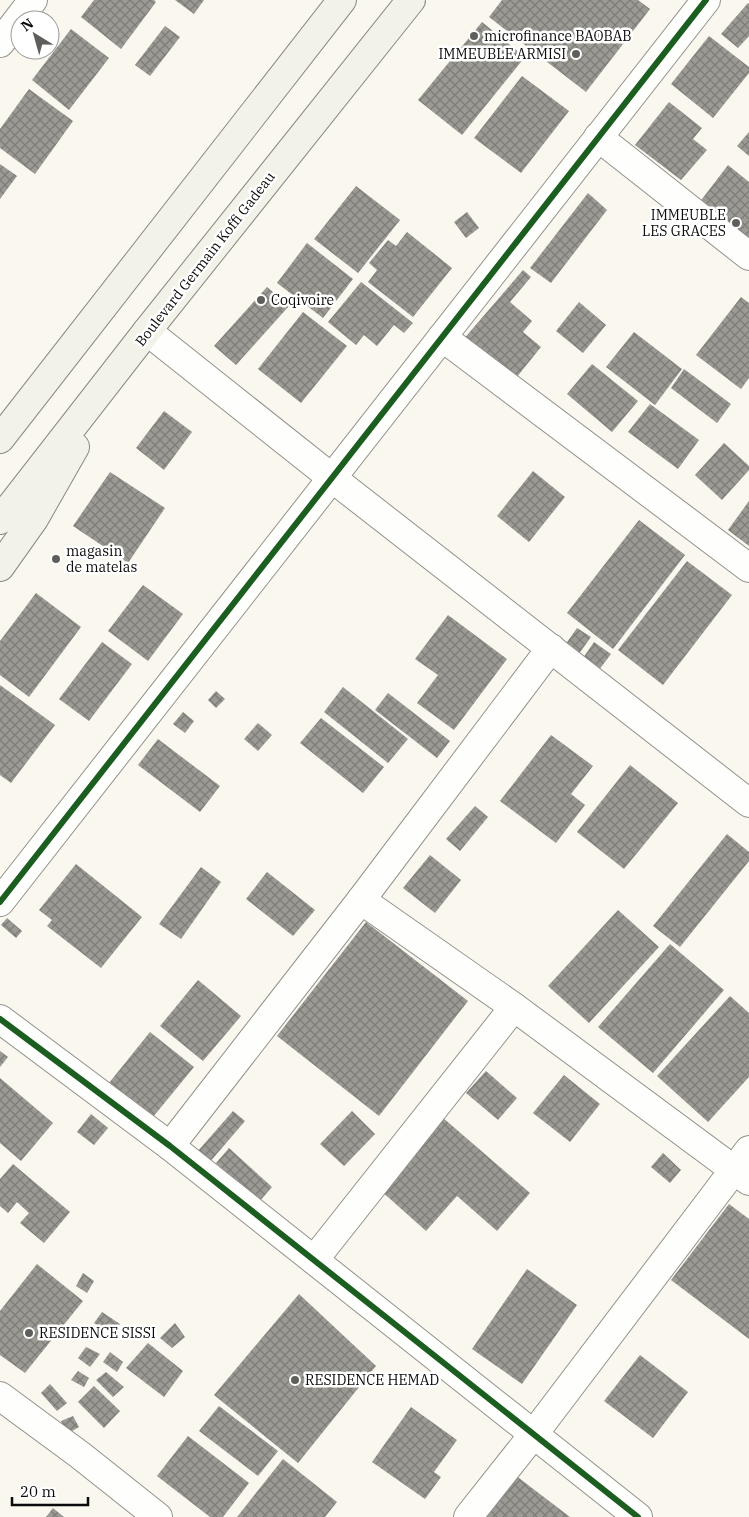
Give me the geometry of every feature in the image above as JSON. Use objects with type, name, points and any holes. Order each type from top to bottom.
[{"type":"main road","points":[[0,439],[342,0]]},
{"type":"main road","name":"Boulevard Germain Koffi Gadeau","points":[[0,520],[147,331],[411,0]]},
{"type":"main road","points":[[0,414],[33,382],[107,300]]},
{"type":"main road","points":[[0,567],[34,519],[119,373],[147,331]]},
{"type":"street","points":[[0,43],[32,0]]},
{"type":"street","points":[[0,902],[706,0]]},
{"type":"street","points":[[598,137],[749,256]]},
{"type":"street","points":[[147,331],[332,478],[749,803]]},
{"type":"street","points":[[442,336],[749,568]]},
{"type":"street","points":[[170,1146],[361,900],[551,648]]},
{"type":"street","points":[[361,900],[744,1167],[468,1517]]},
{"type":"street","points":[[314,1260],[514,1007]]},
{"type":"street","points":[[0,1019],[170,1146],[638,1517]]},
{"type":"street","points":[[0,1396],[80,1455],[158,1517]]},
{"type":"building","points":[[94,0],[154,0],[156,2],[121,49],[81,17]]},
{"type":"building","points":[[175,0],[204,0],[194,14]]},
{"type":"building","name":"IMMEUBLE ARMISI","points":[[502,0],[638,0],[650,9],[586,92],[489,17]]},
{"type":"building","points":[[748,3],[749,36],[738,48],[721,34]]},
{"type":"building","points":[[482,22],[525,57],[462,135],[418,100]]},
{"type":"building","points":[[165,26],[180,37],[150,76],[135,65]]},
{"type":"building","points":[[71,29],[109,58],[69,110],[32,80],[47,60],[60,60],[60,43]]},
{"type":"building","points":[[709,36],[749,67],[749,73],[713,118],[671,84]]},
{"type":"building","points":[[522,76],[569,111],[521,173],[474,138]]},
{"type":"building","points":[[29,89],[73,121],[35,174],[0,148],[0,129]]},
{"type":"building","points":[[669,102],[702,128],[693,139],[707,150],[681,180],[635,145]]},
{"type":"building","points":[[749,132],[749,156],[737,146]]},
{"type":"building","points":[[0,164],[17,176],[0,199]]},
{"type":"building","name":"IMMEUBLE LES GRACES","points":[[728,165],[749,182],[749,243],[699,203]]},
{"type":"building","points":[[356,186],[400,220],[358,273],[314,239]]},
{"type":"building","points":[[588,193],[607,210],[551,283],[530,268]]},
{"type":"building","points":[[467,212],[479,228],[466,238],[454,222]]},
{"type":"building","points":[[407,232],[452,268],[413,317],[368,282],[377,270],[369,263],[388,240],[396,246]]},
{"type":"building","points":[[307,243],[353,279],[323,318],[277,283]]},
{"type":"building","points":[[523,270],[531,277],[510,302],[532,321],[523,332],[541,347],[512,383],[462,341]]},
{"type":"building","points":[[361,282],[413,323],[404,333],[394,325],[377,346],[364,335],[356,345],[328,322]]},
{"type":"building","points":[[267,287],[289,306],[236,365],[214,346]]},
{"type":"building","points":[[741,297],[749,303],[749,378],[741,389],[696,355]]},
{"type":"building","points":[[579,302],[606,325],[583,353],[556,331]]},
{"type":"building","points":[[303,312],[347,346],[301,403],[258,369]]},
{"type":"building","points":[[634,332],[682,369],[655,405],[606,367]]},
{"type":"building","points":[[592,364],[638,401],[612,432],[567,394]]},
{"type":"building","points":[[684,369],[731,404],[717,423],[671,388]]},
{"type":"building","points":[[650,404],[699,440],[678,469],[628,432]]},
{"type":"building","points":[[164,411],[192,432],[164,470],[136,448]]},
{"type":"building","points":[[724,443],[749,466],[749,470],[722,500],[695,475]]},
{"type":"building","points":[[533,471],[565,497],[529,542],[497,516]]},
{"type":"building","points":[[110,472],[165,508],[128,563],[73,526]]},
{"type":"building","points":[[749,501],[749,546],[728,530]]},
{"type":"building","points":[[639,520],[685,555],[613,649],[567,613]]},
{"type":"building","points":[[687,561],[732,595],[663,685],[618,650]]},
{"type":"building","points":[[143,585],[183,614],[148,661],[108,631]]},
{"type":"building","points":[[36,593],[81,627],[29,697],[0,675],[0,641]]},
{"type":"building","points":[[448,615],[507,659],[454,730],[417,703],[438,675],[415,659]]},
{"type":"building","points":[[577,628],[591,637],[578,655],[565,645]]},
{"type":"building","points":[[102,642],[132,664],[89,721],[59,699]]},
{"type":"building","points":[[594,642],[611,654],[599,670],[583,658]]},
{"type":"building","points":[[0,685],[55,725],[11,783],[0,775]]},
{"type":"building","points":[[343,687],[408,739],[388,763],[324,712]]},
{"type":"building","points":[[216,691],[225,699],[216,708],[208,700]]},
{"type":"building","points":[[388,693],[450,741],[437,758],[375,710]]},
{"type":"building","points":[[183,712],[194,721],[185,733],[173,724]]},
{"type":"building","points":[[321,718],[384,767],[363,793],[300,743]]},
{"type":"building","points":[[258,723],[272,735],[258,751],[244,739]]},
{"type":"building","points":[[551,735],[593,766],[571,794],[585,805],[556,843],[500,801]]},
{"type":"building","points":[[158,739],[220,786],[200,812],[138,765]]},
{"type":"building","points":[[630,765],[678,803],[624,869],[577,832]]},
{"type":"building","points":[[475,806],[488,817],[460,851],[446,839]]},
{"type":"building","points":[[727,834],[749,852],[749,861],[680,947],[653,926]]},
{"type":"building","points":[[430,855],[461,880],[435,913],[403,888]]},
{"type":"building","points":[[76,864],[142,917],[101,968],[47,926],[52,920],[39,910]]},
{"type":"building","points":[[201,867],[221,882],[181,939],[159,924]]},
{"type":"building","points":[[267,872],[315,910],[293,936],[246,899]]},
{"type":"building","points":[[618,910],[659,947],[589,1023],[548,986]]},
{"type":"building","points":[[7,918],[22,931],[16,938],[1,925]]},
{"type":"building","points":[[366,922],[468,1001],[379,1116],[277,1036]]},
{"type":"building","points":[[670,944],[724,990],[653,1073],[598,1027]]},
{"type":"building","points":[[198,980],[241,1016],[203,1061],[160,1026]]},
{"type":"building","points":[[730,996],[749,1013],[749,1077],[708,1122],[657,1076]]},
{"type":"building","points":[[150,1032],[194,1067],[153,1117],[109,1083]]},
{"type":"building","points":[[0,1051],[8,1057],[0,1067]]},
{"type":"building","points":[[486,1071],[517,1098],[498,1120],[466,1093]]},
{"type":"building","points":[[564,1075],[600,1104],[570,1142],[533,1113]]},
{"type":"building","points":[[0,1078],[53,1123],[21,1161],[0,1143]]},
{"type":"building","points":[[233,1111],[245,1121],[209,1163],[197,1152]]},
{"type":"building","points":[[352,1111],[375,1134],[344,1166],[320,1144]]},
{"type":"building","points":[[91,1114],[108,1128],[94,1145],[77,1132]]},
{"type":"building","points":[[442,1117],[530,1193],[497,1231],[457,1196],[426,1231],[379,1189]]},
{"type":"building","points":[[229,1148],[272,1187],[259,1202],[216,1163]]},
{"type":"building","points":[[663,1153],[681,1170],[670,1183],[651,1167]]},
{"type":"building","points":[[13,1164],[70,1212],[44,1243],[20,1223],[29,1213],[17,1202],[8,1213],[0,1206],[0,1179]]},
{"type":"building","points":[[729,1204],[749,1219],[749,1339],[671,1280]]},
{"type":"building","name":"RESIDENCE SISSI","points":[[37,1264],[83,1301],[25,1373],[0,1355],[0,1311]]},
{"type":"building","points":[[527,1269],[577,1305],[522,1384],[472,1349]]},
{"type":"building","points":[[83,1273],[94,1281],[87,1293],[76,1286]]},
{"type":"building","name":"RESIDENCE HEMAD","points":[[299,1294],[376,1366],[298,1463],[214,1395]]},
{"type":"building","points":[[102,1312],[120,1324],[111,1334],[94,1323]]},
{"type":"building","points":[[175,1323],[185,1337],[172,1348],[160,1338]]},
{"type":"building","points":[[148,1343],[183,1371],[164,1397],[126,1368]]},
{"type":"building","points":[[86,1347],[100,1354],[90,1367],[78,1358]]},
{"type":"building","points":[[110,1352],[123,1362],[117,1372],[103,1362]]},
{"type":"building","points":[[640,1355],[688,1392],[653,1438],[604,1401]]},
{"type":"building","points":[[78,1371],[89,1378],[84,1387],[71,1380]]},
{"type":"building","points":[[106,1372],[124,1387],[113,1397],[96,1380]]},
{"type":"building","points":[[50,1384],[67,1403],[57,1411],[41,1393]]},
{"type":"building","points":[[94,1386],[120,1411],[104,1428],[78,1402]]},
{"type":"building","points":[[219,1406],[278,1451],[258,1476],[199,1431]]},
{"type":"building","points":[[411,1407],[457,1440],[434,1472],[441,1477],[425,1499],[372,1462]]},
{"type":"building","points":[[73,1416],[79,1427],[67,1434],[61,1421]]},
{"type":"building","points":[[188,1436],[249,1483],[223,1517],[210,1517],[157,1476]]},
{"type":"building","points":[[283,1459],[337,1502],[325,1517],[237,1517]]},
{"type":"building","points":[[515,1475],[570,1517],[481,1517]]},
{"type":"building","points":[[53,1508],[64,1517],[46,1517]]},
{"type":"cycle path","points":[[0,902],[706,0]]},
{"type":"cycle path","points":[[0,1019],[170,1146],[638,1517]]},
{"type":"place","name":"microfinance BAOBAB","points":[[474,36]]},
{"type":"place","name":"IMMEUBLE ARMISI","points":[[576,54]]},
{"type":"place","name":"IMMEUBLE LES GRACES","points":[[736,223]]},
{"type":"place","name":"Coqivoire","points":[[261,300]]},
{"type":"place","name":"magasin de matelas","points":[[56,559]]},
{"type":"place","name":"RESIDENCE SISSI","points":[[29,1333]]},
{"type":"place","name":"RESIDENCE HEMAD","points":[[295,1380]]}]
